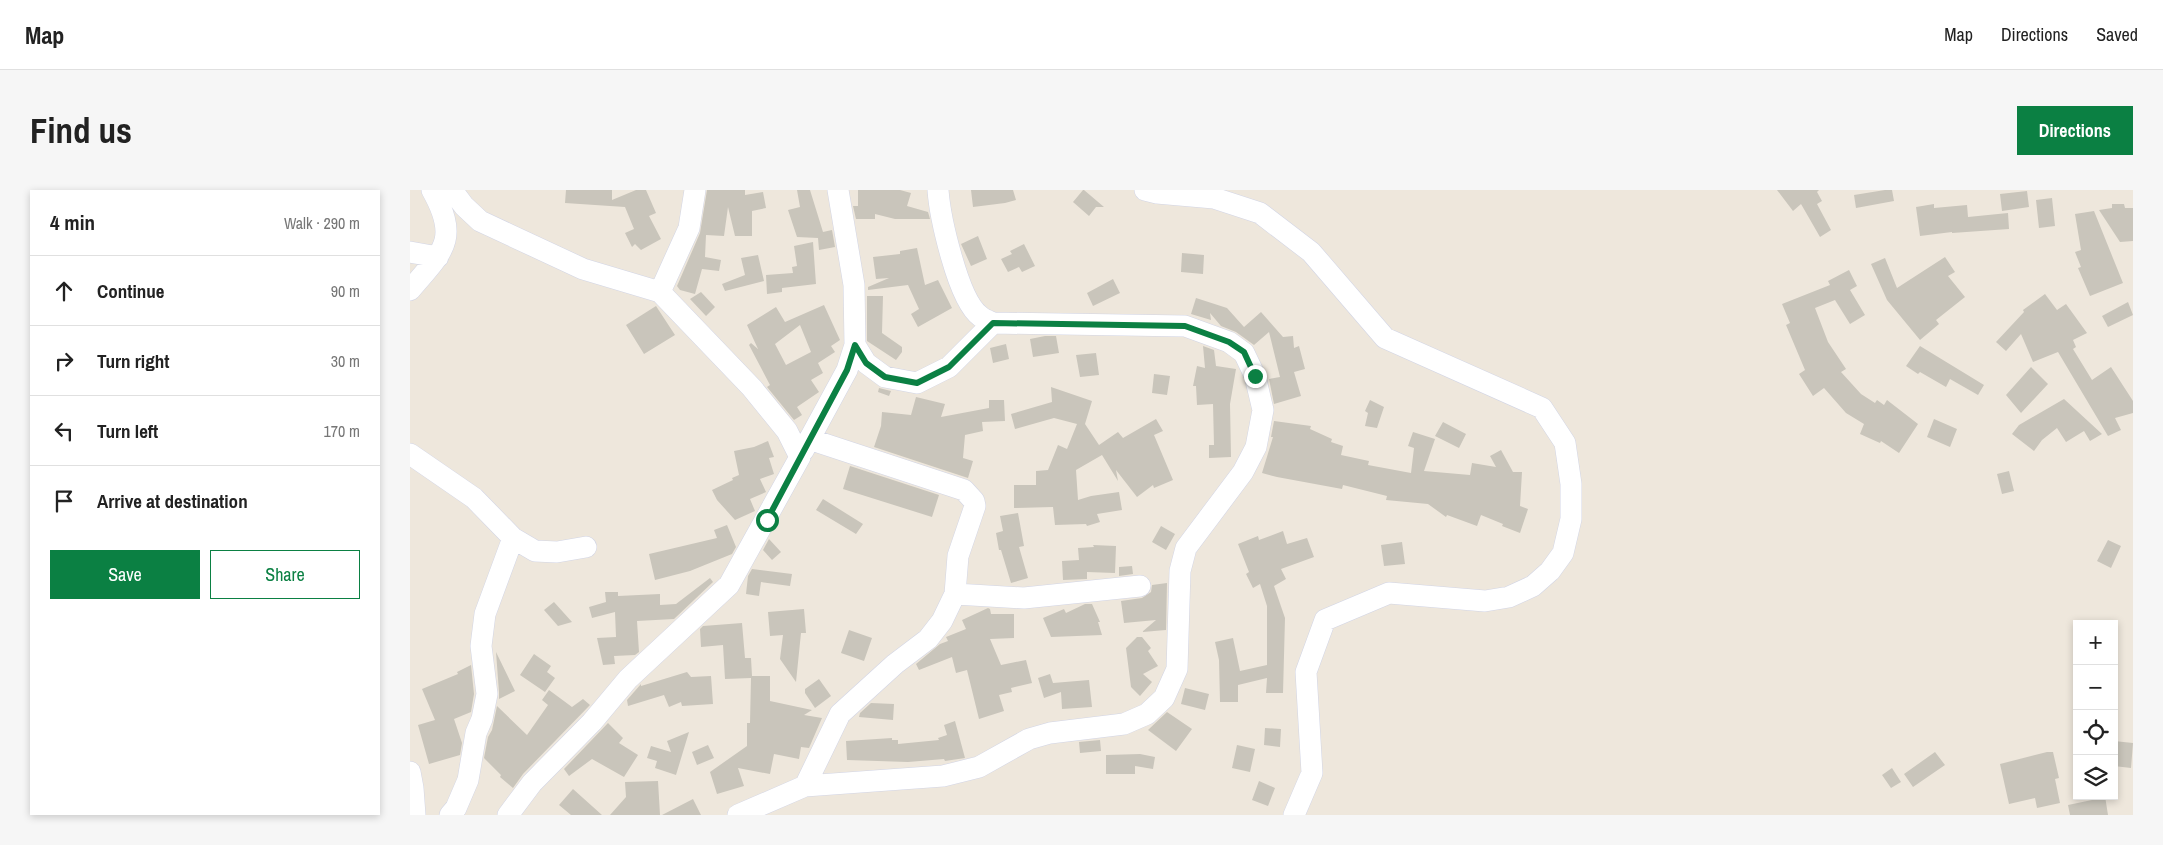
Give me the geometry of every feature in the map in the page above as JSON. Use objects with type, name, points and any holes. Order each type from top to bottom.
[{"type":"street","points":[[410,290],[438,257],[446,244],[448,230],[443,210],[432,190]]},
{"type":"street","points":[[452,190],[464,206],[480,221],[583,269],[660,292],[752,388],[786,431],[804,448],[964,490],[970,494],[975,506],[958,556],[956,594],[942,621],[928,639],[895,664],[840,714],[805,786]]},
{"type":"street","points":[[660,292],[689,228],[695,190]]},
{"type":"street","points":[[508,815],[532,783],[592,722],[628,679],[729,585],[847,370],[855,345],[854,285],[838,190]]},
{"type":"street","points":[[738,815],[805,786],[943,776],[978,767],[1029,739],[1050,733],[1124,724],[1147,714],[1164,698],[1177,669],[1180,571],[1186,548],[1243,472],[1256,446],[1263,410],[1255,376],[1244,352],[1229,342],[1185,326],[993,323],[979,316],[967,300],[954,266],[939,204],[938,190]]},
{"type":"street","points":[[1145,190],[1157,193],[1214,198],[1260,214],[1311,252],[1385,338],[1542,408],[1565,444],[1571,484],[1571,519],[1563,553],[1550,571],[1533,586],[1510,596],[1485,601],[1389,593],[1325,620],[1306,672],[1312,773],[1294,815]]},
{"type":"street","points":[[410,252],[438,257]]},
{"type":"street","points":[[855,345],[866,363],[885,377],[917,383],[949,367],[993,323]]},
{"type":"street","points":[[410,454],[474,498],[513,538],[535,551],[557,552],[586,547]]},
{"type":"street","points":[[450,815],[456,808],[468,780],[476,733],[482,719],[487,694],[481,646],[484,614],[513,538]]},
{"type":"street","points":[[956,594],[1024,598],[1140,586]]},
{"type":"street","points":[[410,772],[415,815]]},
{"type":"building","points":[[566,190],[612,190],[612,200],[636,190],[646,190],[656,213],[649,216],[661,239],[641,250],[635,244],[632,247],[625,233],[634,229],[625,207],[565,203]]},
{"type":"building","points":[[707,190],[745,190],[745,195],[763,192],[766,208],[752,211],[752,236],[735,236],[728,207],[724,236],[706,235],[705,257],[721,260],[719,271],[702,269],[695,294],[680,290],[677,286],[700,233]]},
{"type":"building","points":[[797,190],[810,190],[823,232],[832,230],[835,247],[819,250],[818,238],[797,237],[788,210],[800,207]]},
{"type":"building","points":[[858,190],[900,190],[911,193],[907,206],[928,212],[930,219],[895,219],[875,214],[875,219],[856,219],[853,206],[858,206]]},
{"type":"building","points":[[971,190],[1013,190],[1016,200],[973,207]]},
{"type":"building","points":[[1083,190],[1104,207],[1096,207],[1089,216],[1073,202]]},
{"type":"building","points":[[1777,190],[1819,190],[1817,192],[1822,201],[1817,204],[1831,230],[1820,237],[1801,204],[1793,211]]},
{"type":"building","points":[[1892,190],[1894,201],[1856,208],[1854,195]]},
{"type":"building","points":[[2027,191],[2029,207],[2002,211],[2000,194]]},
{"type":"building","points":[[2052,198],[2055,226],[2039,228],[2036,200]]},
{"type":"building","points":[[1934,204],[1934,208],[1967,205],[1968,217],[2008,213],[2009,229],[1920,236],[1916,207]]},
{"type":"building","points":[[2112,204],[2124,204],[2125,208],[2133,208],[2133,241],[2120,242],[2099,210],[2112,208]]},
{"type":"building","points":[[2094,211],[2123,283],[2090,296],[2078,268],[2081,267],[2075,252],[2081,250],[2075,214]]},
{"type":"building","points":[[978,236],[987,259],[971,266],[961,244]]},
{"type":"building","points":[[813,242],[816,284],[782,288],[782,292],[767,294],[766,275],[793,273],[792,267],[797,266],[794,246]]},
{"type":"building","points":[[1024,244],[1035,266],[1022,272],[1019,267],[1008,272],[1001,259],[1012,254],[1010,251]]},
{"type":"building","points":[[917,248],[925,285],[938,280],[952,308],[918,327],[911,314],[919,309],[908,285],[868,290],[868,287],[889,278],[876,279],[873,257],[900,254],[900,251]]},
{"type":"building","points":[[1182,253],[1204,255],[1203,274],[1181,272]]},
{"type":"building","points":[[758,255],[764,281],[725,291],[722,284],[745,275],[741,258]]},
{"type":"building","points":[[1945,257],[1955,272],[1948,276],[1965,297],[1936,320],[1939,324],[1920,340],[1887,300],[1871,264],[1885,258],[1897,288]]},
{"type":"building","points":[[1849,270],[1857,286],[1850,290],[1865,315],[1850,324],[1835,300],[1815,308],[1828,342],[1846,369],[1841,372],[1861,394],[1875,403],[1877,400],[1884,405],[1887,400],[1918,424],[1899,453],[1881,441],[1880,443],[1860,434],[1864,424],[1846,413],[1824,388],[1813,396],[1799,374],[1805,370],[1786,325],[1790,323],[1782,304],[1830,285],[1828,281]]},
{"type":"building","points":[[1113,279],[1120,293],[1093,306],[1087,293]]},
{"type":"building","points":[[701,292],[715,307],[706,316],[690,299]]},
{"type":"building","points":[[2045,294],[2057,310],[2066,304],[2087,333],[2073,340],[2076,347],[2073,349],[2092,380],[2111,367],[2133,401],[2133,413],[2115,418],[2121,430],[2108,436],[2058,352],[2033,362],[2021,334],[2006,351],[1996,342],[2024,312],[2023,310]]},
{"type":"building","points":[[867,296],[883,296],[882,333],[902,347],[902,352],[896,360],[867,341]]},
{"type":"building","points":[[1196,298],[1227,308],[1244,327],[1261,312],[1283,337],[1293,336],[1294,348],[1299,346],[1305,369],[1294,372],[1301,396],[1274,404],[1269,379],[1280,377],[1269,332],[1254,345],[1236,332],[1221,326],[1210,313],[1211,320],[1191,314]]},
{"type":"building","points":[[2128,302],[2133,315],[2108,327],[2102,316]]},
{"type":"building","points":[[824,305],[840,340],[831,346],[835,352],[818,363],[823,373],[811,380],[819,392],[797,407],[802,415],[794,420],[767,387],[770,385],[749,345],[751,343],[758,349],[747,325],[776,307],[785,322]],"holes":[[[800,325],[811,352],[786,365],[775,344]]]},
{"type":"building","points":[[656,306],[675,335],[644,354],[626,325]]},
{"type":"building","points":[[1056,336],[1059,353],[1033,357],[1030,339]]},
{"type":"building","points":[[1006,344],[1009,359],[993,363],[990,348]]},
{"type":"building","points":[[1203,346],[1214,350],[1216,366],[1236,369],[1230,404],[1231,457],[1209,458],[1209,445],[1214,445],[1213,404],[1197,405],[1196,386],[1193,386],[1197,366],[1205,368]]},
{"type":"building","points":[[1920,346],[1984,385],[1978,395],[1950,379],[1946,387],[1920,372],[1918,374],[1906,366]]},
{"type":"building","points":[[1096,353],[1099,375],[1080,377],[1076,355]]},
{"type":"building","points":[[2031,367],[2048,384],[2021,413],[2006,395]]},
{"type":"building","points":[[1154,374],[1170,376],[1167,395],[1152,393]]},
{"type":"building","points":[[1051,387],[1092,401],[1085,424],[1099,445],[1118,432],[1123,438],[1156,419],[1163,431],[1154,435],[1173,480],[1154,488],[1153,485],[1137,497],[1116,470],[1118,481],[1102,455],[1076,470],[1078,500],[1119,492],[1122,510],[1097,514],[1100,522],[1087,526],[1086,524],[1055,525],[1053,507],[1014,508],[1014,485],[1036,485],[1036,471],[1048,470],[1058,445],[1067,449],[1077,424],[1054,418],[1015,429],[1011,414],[1052,402]]},
{"type":"building","points":[[879,388],[891,391],[889,396],[878,392]]},
{"type":"building","points":[[916,397],[945,404],[941,417],[989,408],[989,400],[1004,400],[1005,421],[982,422],[983,431],[965,435],[963,458],[973,461],[968,478],[874,447],[881,426],[882,412],[911,415]]},
{"type":"building","points":[[2064,399],[2102,434],[2090,441],[2084,431],[2066,442],[2057,428],[2042,440],[2034,451],[2012,434],[2019,425]]},
{"type":"building","points":[[1370,400],[1384,407],[1377,428],[1365,426],[1368,413],[1365,411]]},
{"type":"building","points":[[1934,419],[1957,429],[1950,447],[1927,437]]},
{"type":"building","points":[[1274,421],[1311,426],[1310,429],[1332,439],[1331,442],[1343,446],[1341,455],[1369,461],[1368,465],[1411,473],[1414,448],[1408,446],[1413,432],[1435,439],[1424,471],[1470,475],[1472,463],[1496,467],[1490,456],[1501,450],[1513,472],[1522,472],[1520,506],[1528,509],[1520,533],[1481,515],[1477,526],[1447,515],[1446,517],[1428,504],[1386,500],[1387,496],[1343,485],[1342,489],[1262,473],[1273,437],[1271,437]]},
{"type":"building","points":[[1443,422],[1466,434],[1459,448],[1435,436]]},
{"type":"building","points":[[768,441],[774,457],[769,458],[774,474],[760,479],[766,492],[750,499],[755,511],[735,520],[717,500],[712,490],[739,475],[734,451],[754,447]]},
{"type":"building","points":[[850,466],[939,495],[932,517],[843,489]]},
{"type":"building","points":[[2009,471],[2014,491],[2002,494],[1997,474]]},
{"type":"building","points":[[823,499],[863,524],[856,534],[816,510]]},
{"type":"building","points":[[1018,513],[1024,546],[1019,547],[1028,578],[1011,583],[1001,550],[999,550],[996,533],[1003,531],[1000,516]]},
{"type":"building","points":[[727,525],[736,547],[732,554],[690,571],[655,580],[649,554],[717,538],[714,530]]},
{"type":"building","points":[[1161,526],[1175,534],[1166,550],[1152,542]]},
{"type":"building","points":[[1283,531],[1287,544],[1307,538],[1314,557],[1281,569],[1286,579],[1274,586],[1285,618],[1283,693],[1266,693],[1267,678],[1238,685],[1238,702],[1220,702],[1219,660],[1215,642],[1233,638],[1240,671],[1267,665],[1267,606],[1260,584],[1253,588],[1246,574],[1249,572],[1238,544],[1258,536],[1259,540]]},
{"type":"building","points":[[769,539],[781,552],[772,560],[763,550]]},
{"type":"building","points":[[2108,540],[2121,546],[2111,568],[2097,561]]},
{"type":"building","points":[[1402,542],[1405,564],[1384,566],[1381,545]]},
{"type":"building","points":[[1093,545],[1116,546],[1115,573],[1087,572],[1087,579],[1063,580],[1062,561],[1079,560],[1078,548],[1094,547]]},
{"type":"building","points":[[1132,566],[1133,574],[1119,576],[1119,567]]},
{"type":"building","points":[[752,569],[792,574],[790,586],[761,582],[759,596],[746,594],[748,576]]},
{"type":"building","points":[[710,578],[713,582],[674,619],[637,621],[639,652],[635,655],[614,656],[615,664],[603,665],[597,638],[616,637],[615,612],[592,618],[589,607],[606,602],[605,592],[618,592],[618,596],[660,594],[660,605],[676,604]]},
{"type":"building","points":[[1167,583],[1166,630],[1142,632],[1156,620],[1124,623],[1121,601],[1142,598],[1151,592],[1152,585]]},
{"type":"building","points":[[554,602],[572,622],[558,626],[544,610]]},
{"type":"building","points":[[1085,604],[1092,604],[1100,622],[1098,622],[1102,635],[1051,637],[1043,618],[1064,609],[1066,613]]},
{"type":"building","points":[[988,608],[991,614],[1014,614],[1014,638],[990,639],[1001,665],[1026,660],[1032,683],[1011,688],[1012,692],[999,695],[1004,711],[979,719],[967,670],[956,673],[952,657],[919,670],[916,664],[940,644],[948,641],[946,637],[966,629],[962,620]]},
{"type":"building","points":[[804,609],[806,633],[801,633],[796,682],[780,659],[783,635],[770,636],[768,612]]},
{"type":"building","points":[[742,623],[745,658],[751,658],[752,676],[770,676],[770,701],[812,710],[804,715],[822,718],[809,748],[801,747],[799,759],[774,754],[770,774],[738,768],[744,786],[717,794],[710,772],[747,746],[747,723],[750,723],[751,678],[725,679],[723,645],[701,647],[700,629],[703,626]]},
{"type":"building","points":[[849,630],[872,638],[864,661],[841,653]]},
{"type":"building","points":[[1137,637],[1142,637],[1151,648],[1148,651],[1158,666],[1143,674],[1152,682],[1140,696],[1131,687],[1126,648]]},
{"type":"building","points":[[496,652],[515,691],[499,699],[499,692]]},
{"type":"building","points":[[534,654],[551,666],[547,672],[555,678],[545,692],[520,675]]},
{"type":"building","points":[[471,665],[474,694],[471,712],[454,719],[462,743],[460,755],[429,764],[418,725],[435,720],[422,689],[458,674],[457,672]]},
{"type":"building","points":[[687,672],[691,677],[711,676],[713,704],[682,706],[681,702],[669,707],[664,695],[628,706],[627,700],[641,684],[641,686]]},
{"type":"building","points":[[1050,674],[1053,683],[1089,680],[1092,707],[1062,709],[1061,692],[1044,698],[1038,678]]},
{"type":"building","points":[[819,679],[831,696],[815,708],[805,693],[805,689]]},
{"type":"building","points":[[1185,688],[1209,694],[1205,710],[1181,704]]},
{"type":"building","points":[[549,690],[572,707],[583,699],[590,705],[523,774],[513,788],[500,777],[501,775],[484,758],[497,706],[527,735],[548,705],[542,700]]},
{"type":"building","points":[[871,703],[894,704],[893,720],[859,717],[860,713]]},
{"type":"building","points":[[1167,712],[1192,729],[1176,751],[1148,730]]},
{"type":"building","points":[[955,721],[965,758],[945,761],[944,759],[908,762],[847,760],[846,741],[892,738],[892,740],[898,740],[898,744],[939,740],[938,738],[947,735],[944,725]]},
{"type":"building","points":[[608,723],[623,738],[619,743],[638,755],[624,777],[592,759],[569,776],[564,769]]},
{"type":"building","points":[[1265,728],[1281,729],[1280,747],[1264,745]]},
{"type":"building","points":[[689,732],[676,775],[655,768],[657,761],[647,758],[651,746],[671,752],[667,741]]},
{"type":"building","points":[[1100,740],[1101,751],[1080,753],[1079,742]]},
{"type":"building","points":[[2118,741],[2133,743],[2131,768],[2118,766]]},
{"type":"building","points":[[708,745],[714,758],[697,765],[692,752]]},
{"type":"building","points":[[1237,745],[1255,749],[1250,772],[1232,768]]},
{"type":"building","points":[[1935,752],[1945,765],[1913,787],[1904,774]]},
{"type":"building","points":[[2053,752],[2059,778],[2055,779],[2060,803],[2037,808],[2035,798],[2009,804],[2000,764]]},
{"type":"building","points":[[1140,754],[1155,757],[1153,769],[1135,766],[1135,774],[1106,774],[1106,755]]},
{"type":"building","points":[[1892,768],[1901,782],[1891,788],[1882,775]]},
{"type":"building","points":[[658,781],[660,815],[610,815],[626,797],[625,782]]},
{"type":"building","points":[[1259,781],[1275,788],[1268,806],[1252,800]]},
{"type":"building","points":[[573,789],[602,815],[571,815],[559,805]]},
{"type":"building","points":[[693,799],[701,815],[662,815]]},
{"type":"building","points":[[2092,800],[2106,800],[2108,815],[2070,815],[2068,805]]},
{"type":"route","points":[[767,520],[847,370],[855,345],[866,363],[885,377],[917,383],[949,367],[993,323],[1185,326],[1229,342],[1244,352],[1255,376]]}]
